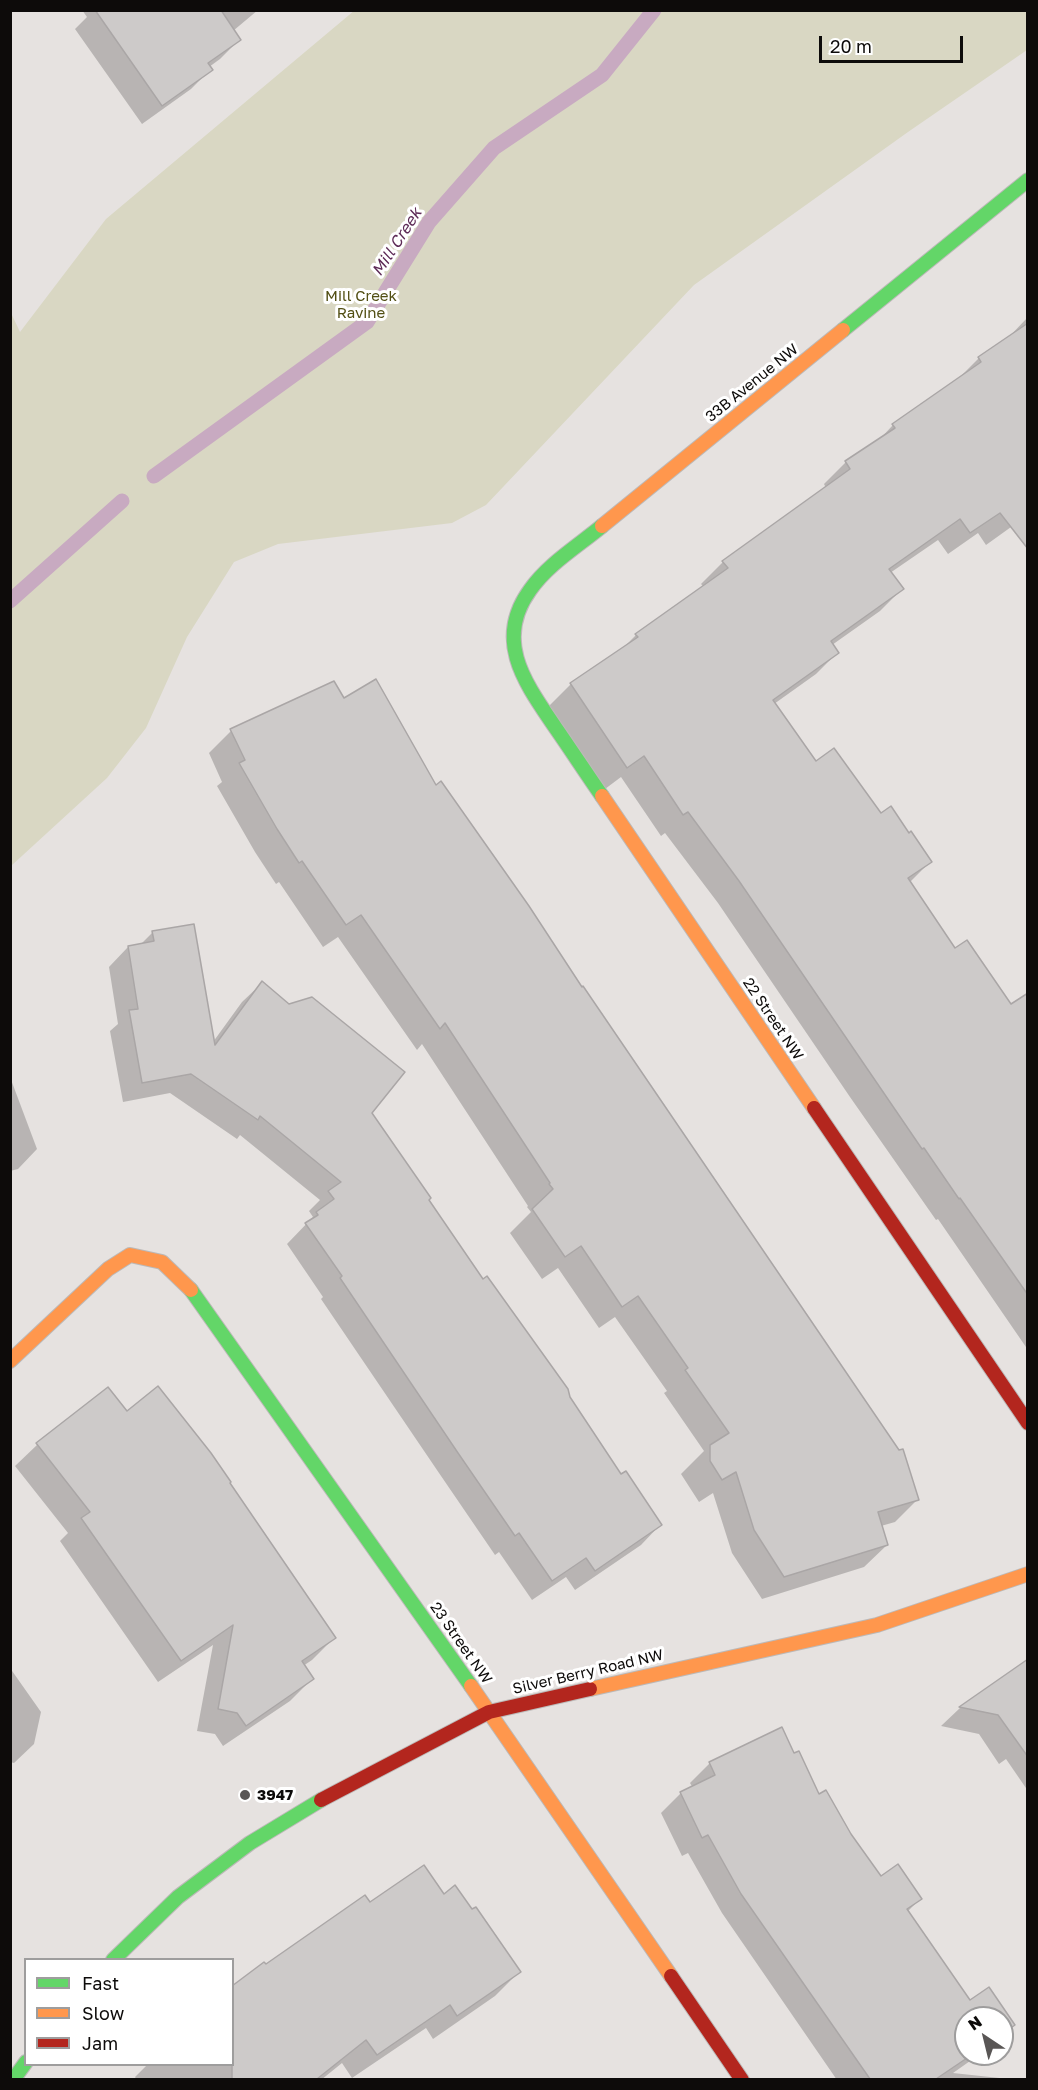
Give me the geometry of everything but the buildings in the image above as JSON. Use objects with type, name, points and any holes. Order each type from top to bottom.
[{"type":"street","name":"33B Avenue NW","points":[[513,624],[519,606],[541,576],[1028,180]]},
{"type":"street","name":"22 Street NW","points":[[513,624],[516,665],[528,687],[1028,1423]]},
{"type":"street","name":"23 Street NW","points":[[10,1361],[108,1269],[130,1255],[162,1262],[194,1293],[489,1712],[742,2079]]},
{"type":"street","name":"Silver Berry Road NW","points":[[114,1958],[178,1897],[250,1843],[335,1792],[489,1712],[877,1624],[1028,1574]]},
{"type":"street","points":[[13,2079],[24,2065]]},
{"type":"green space","name":"Mill Creek Ravine","points":[[355,10],[1027,11],[1027,50],[694,285],[486,505],[452,523],[278,544],[234,562],[187,637],[146,728],[107,778],[11,866],[11,313],[20,332],[106,219]]},
{"type":"waterway","name":"Mill Creek","points":[[154,476],[367,322],[429,222],[494,148],[602,75],[654,10]]},
{"type":"waterway","name":"Mill Creek","points":[[10,601],[122,501]]},
{"type":"traffic: fast","points":[[843,330],[1028,180]]},
{"type":"traffic: fast","points":[[602,526],[554,564],[530,590],[519,609],[514,627],[514,644],[518,662],[534,695],[602,796]]},
{"type":"traffic: fast","points":[[191,1290],[471,1686]]},
{"type":"traffic: fast","points":[[115,1958],[178,1897],[250,1843],[321,1800]]},
{"type":"traffic: fast","points":[[13,2080],[24,2065]]},
{"type":"traffic: slow","points":[[602,526],[843,330]]},
{"type":"traffic: slow","points":[[602,796],[814,1108]]},
{"type":"traffic: slow","points":[[10,1361],[108,1269],[130,1255],[162,1262],[191,1290]]},
{"type":"traffic: slow","points":[[590,1689],[877,1625],[1028,1574]]},
{"type":"traffic: slow","points":[[471,1686],[671,1976]]},
{"type":"traffic: jam","points":[[814,1108],[1028,1423]]},
{"type":"traffic: jam","points":[[321,1800],[489,1712],[590,1689]]},
{"type":"traffic: jam","points":[[671,1976],[742,2080]]},
{"type":"place","name":"3947","points":[[245,1795]]}]
